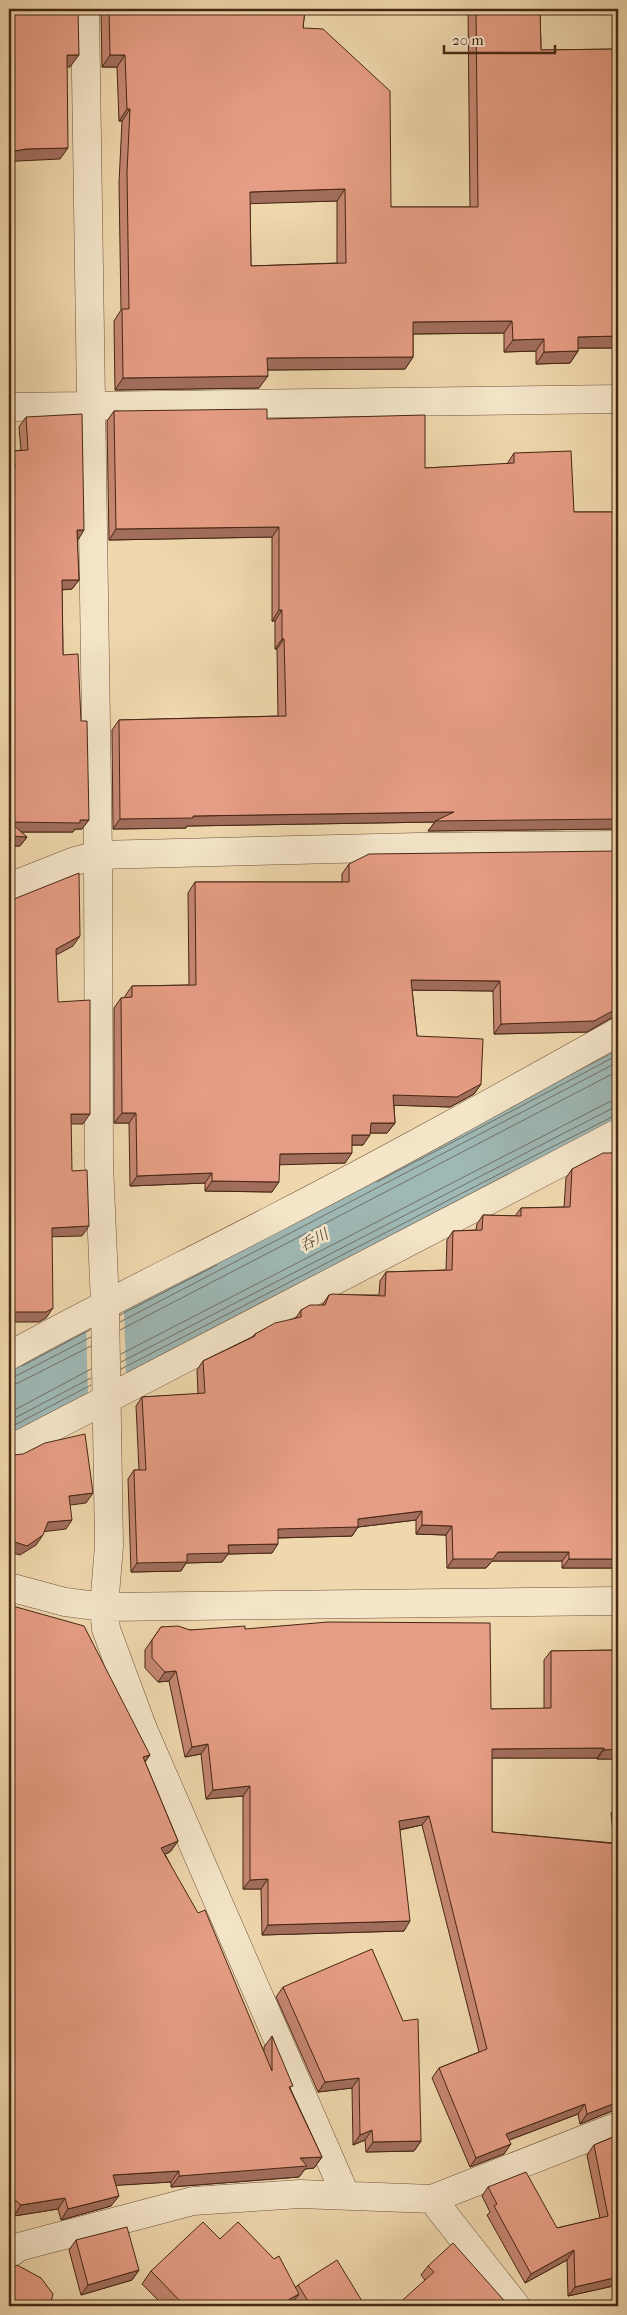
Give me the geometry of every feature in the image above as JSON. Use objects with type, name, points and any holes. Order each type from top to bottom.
[{"type":"street","points":[[85,9],[98,855],[99,1164],[109,1546],[104,1607],[106,1629],[129,1695],[345,2194]]},
{"type":"street","points":[[9,408],[618,399]]},
{"type":"street","points":[[9,887],[98,855],[408,847],[618,845]]},
{"type":"street","points":[[9,1356],[104,1309],[416,1144],[618,1032]]},
{"type":"street","points":[[9,1450],[106,1395],[129,1386],[618,1133]]},
{"type":"street","points":[[9,1587],[65,1602],[104,1607],[618,1601]]},
{"type":"street","points":[[9,2254],[30,2244],[193,2201],[300,2194],[345,2194],[432,2200],[618,2126]]},
{"type":"street","points":[[432,2200],[516,2306]]},
{"type":"water","name":"呑川","points":[[618,1050],[618,1119],[9,1434],[9,1367]]},
{"type":"pier","points":[[124,1305],[126,1375],[88,1395],[86,1324]]},
{"type":"building","points":[[9,9],[78,9],[79,55],[67,55],[68,148],[26,149],[9,152]]},
{"type":"building","points":[[109,9],[305,9],[303,28],[323,29],[390,91],[391,207],[478,207],[476,9],[540,9],[541,50],[618,49],[618,336],[578,337],[578,351],[544,352],[544,339],[513,340],[512,321],[413,322],[413,357],[267,358],[268,376],[123,378],[122,309],[129,309],[127,172],[130,109],[127,109],[125,55],[110,55]],"holes":[[[345,189],[346,263],[251,266],[250,192]]]},
{"type":"building","points":[[267,409],[267,419],[425,415],[425,468],[514,463],[514,453],[571,451],[574,512],[618,512],[618,819],[435,821],[454,812],[120,819],[119,720],[286,716],[284,639],[282,639],[282,610],[279,610],[279,527],[116,529],[114,411]]},
{"type":"building","points":[[82,414],[84,530],[77,530],[79,580],[62,580],[63,655],[78,654],[81,721],[87,721],[89,820],[80,820],[80,823],[10,822],[27,837],[9,836],[9,468],[15,467],[14,451],[28,450],[26,417]]},
{"type":"building","points":[[618,851],[618,1008],[594,1021],[501,1024],[500,981],[411,980],[417,1036],[483,1039],[481,1084],[457,1097],[393,1095],[395,1123],[371,1123],[370,1135],[352,1135],[352,1153],[280,1154],[279,1182],[212,1181],[212,1173],[137,1176],[136,1113],[122,1113],[121,998],[132,997],[132,986],[196,985],[195,882],[349,882],[349,864],[369,854]]},
{"type":"building","points":[[79,873],[80,936],[56,949],[58,1002],[90,1000],[90,1114],[71,1114],[72,1171],[87,1170],[89,1226],[52,1228],[53,1308],[46,1312],[9,1312],[9,901]]},
{"type":"building","points":[[603,1153],[618,1153],[618,1559],[569,1559],[569,1552],[498,1552],[493,1559],[453,1559],[452,1526],[422,1525],[422,1511],[358,1519],[358,1527],[278,1529],[278,1544],[228,1545],[229,1553],[187,1554],[187,1562],[137,1563],[134,1470],[146,1470],[142,1397],[205,1393],[203,1361],[255,1336],[255,1334],[275,1323],[301,1317],[301,1310],[310,1305],[325,1305],[329,1295],[385,1296],[386,1272],[452,1270],[453,1231],[482,1230],[483,1215],[521,1216],[521,1208],[570,1207],[572,1169]]},
{"type":"building","points":[[85,1434],[93,1493],[69,1496],[72,1520],[48,1522],[43,1535],[27,1546],[9,1540],[9,1458],[14,1455],[23,1454],[45,1443]]},
{"type":"building","points":[[9,1605],[84,1626],[150,1755],[143,1757],[178,1841],[161,1848],[198,1913],[205,1910],[272,2071],[272,2036],[293,2086],[289,2087],[322,2157],[300,2158],[307,2166],[179,2176],[179,2171],[113,2175],[119,2196],[68,2209],[65,2198],[21,2205],[9,2195]]},
{"type":"building","points":[[328,1622],[490,1623],[491,1709],[551,1708],[551,1651],[618,1650],[618,1749],[492,1749],[492,1832],[618,1844],[618,2102],[587,2114],[585,2104],[506,2134],[511,2144],[476,2158],[439,2068],[487,2049],[429,1816],[399,1821],[410,1921],[268,1925],[268,1879],[250,1880],[250,1786],[213,1790],[208,1744],[192,1747],[176,1671],[165,1672],[152,1658],[152,1640],[161,1627],[178,1626],[190,1630],[245,1626],[245,1629]]},
{"type":"building","points":[[372,1949],[403,2021],[418,2019],[421,2141],[373,2142],[372,2130],[360,2135],[359,2078],[325,2082],[283,1987]]},
{"type":"building","points":[[618,2135],[618,2277],[575,2287],[574,2250],[531,2274],[494,2206],[497,2204],[488,2187],[526,2172],[557,2228],[608,2216],[594,2145]]},
{"type":"building","points":[[203,2222],[220,2239],[238,2222],[274,2259],[279,2256],[299,2294],[277,2306],[185,2306],[151,2271]]},
{"type":"building","points":[[127,2227],[139,2270],[88,2285],[76,2240]]},
{"type":"building","points":[[453,2243],[509,2306],[396,2306],[434,2272],[428,2266]]},
{"type":"building","points":[[337,2260],[365,2306],[311,2306],[298,2285]]},
{"type":"building","points":[[17,2265],[41,2278],[53,2294],[50,2306],[9,2306],[9,2271]]}]
